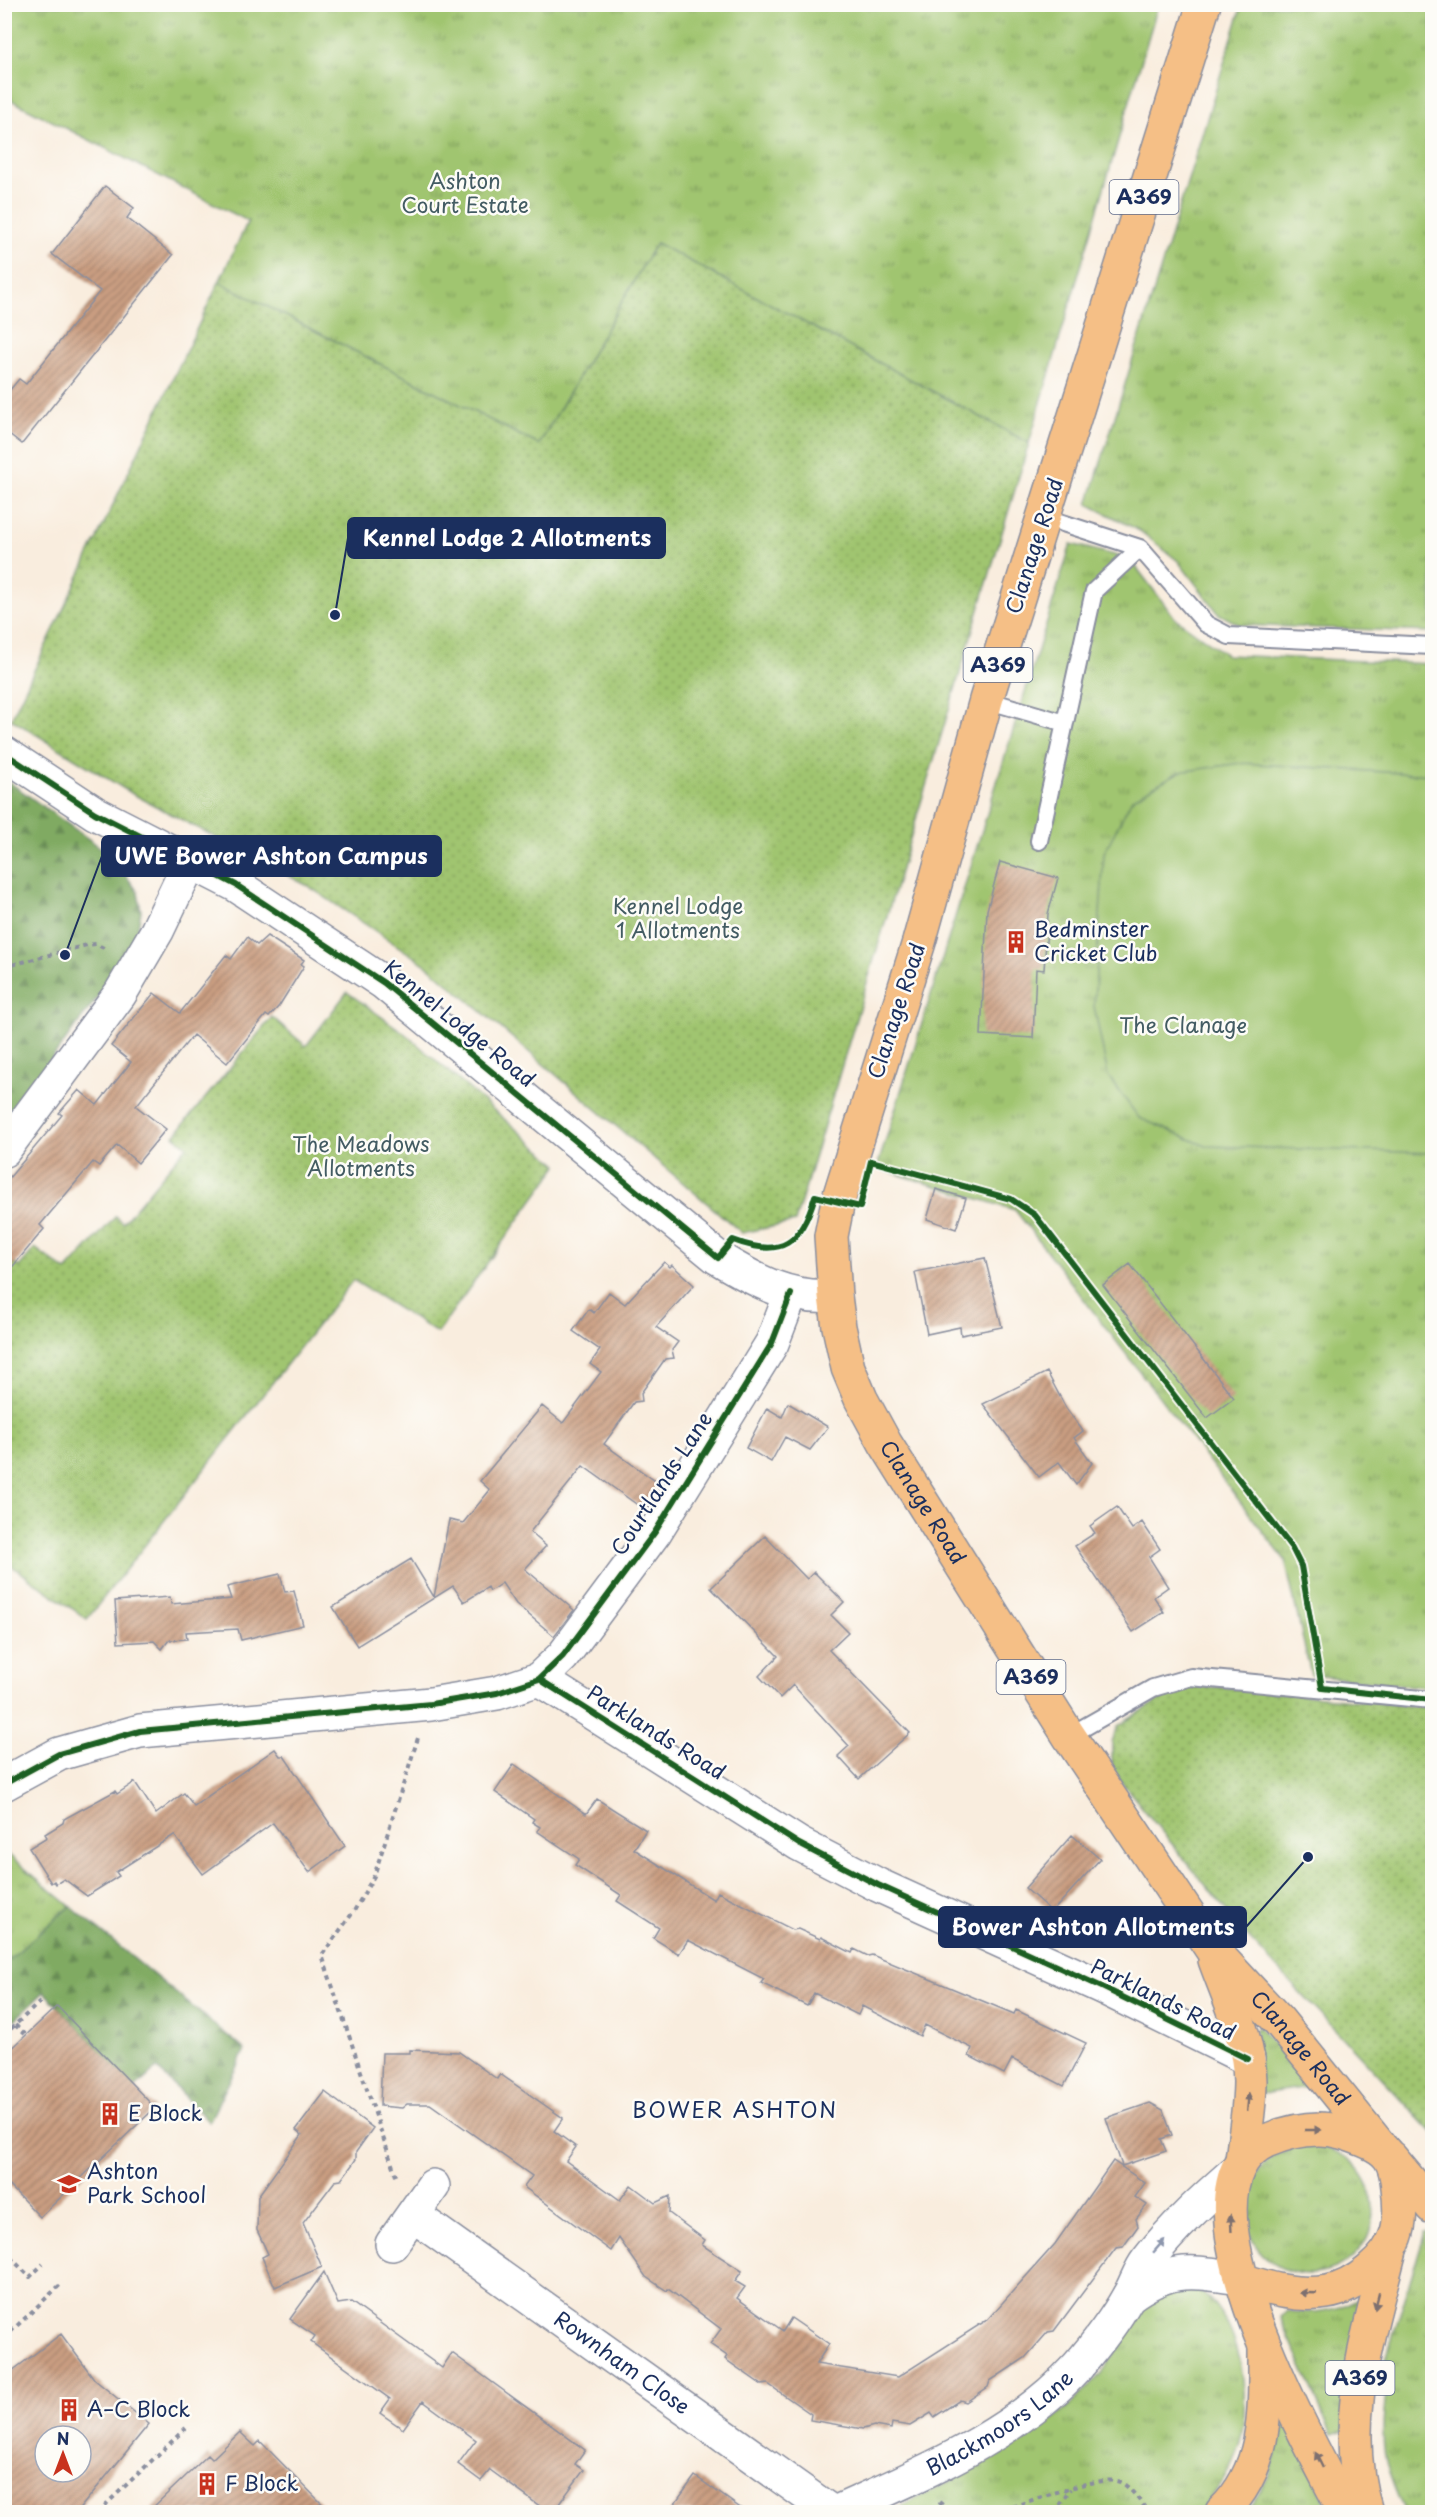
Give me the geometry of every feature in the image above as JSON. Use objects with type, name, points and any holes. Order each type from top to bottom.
[{"type":"main road","name":"Clanage Road","points":[[1204,4],[986,700],[919,942],[838,1201],[831,1236],[834,1296],[848,1368],[861,1399],[885,1443],[1069,1736],[1211,1948],[1279,2021],[1432,2207]]},
{"type":"main road","name":"Clanage Road","points":[[1211,1948],[1243,2037],[1248,2059],[1249,2102],[1239,2165]]},
{"type":"main road","points":[[1239,2165],[1258,2145],[1298,2130],[1339,2132],[1387,2154],[1396,2176],[1400,2213],[1397,2235],[1392,2245],[1373,2266],[1356,2279],[1329,2292],[1314,2294],[1276,2290],[1242,2279]]},
{"type":"main road","name":"A369","points":[[1239,2165],[1231,2201],[1230,2225],[1242,2279],[1266,2350],[1345,2512]]},
{"type":"main road","name":"A369","points":[[1366,2512],[1357,2480],[1354,2438],[1361,2363],[1392,2245]]},
{"type":"main road","name":"A369","points":[[1222,2512],[1243,2486],[1261,2445],[1266,2420],[1266,2350]]},
{"type":"street","name":"Kennel Lodge Road","points":[[4,753],[95,813],[191,860],[236,885],[384,983],[718,1258],[762,1283],[790,1294],[816,1298],[834,1296]]},
{"type":"street","points":[[4,1150],[120,994],[157,931],[191,860]]},
{"type":"street","name":"Courtlands Lane","points":[[539,1679],[563,1656],[661,1522],[772,1343],[790,1294]]},
{"type":"street","points":[[4,1784],[59,1754],[140,1731],[431,1704],[497,1693],[539,1679]]},
{"type":"street","name":"Parklands Road","points":[[539,1679],[799,1844],[878,1885],[1102,1987],[1248,2059]]},
{"type":"street","name":"Blackmoors Lane","points":[[837,2512],[922,2473],[1027,2414],[1076,2368],[1097,2343],[1129,2296],[1145,2263],[1239,2165]]},
{"type":"street","points":[[392,2244],[433,2186]]},
{"type":"street","name":"Rownham Close","points":[[413,2215],[831,2512]]},
{"type":"street","name":"Blackmoors Lane","points":[[1129,2296],[1149,2281],[1171,2273],[1185,2272],[1242,2279]]},
{"type":"lane","points":[[1044,517],[1140,548],[1206,624],[1228,636],[1432,646]]},
{"type":"lane","points":[[1039,841],[1094,591],[1140,548]]},
{"type":"lane","points":[[986,700],[1065,723]]},
{"type":"lane","points":[[1069,1736],[1153,1688],[1191,1677],[1432,1700]]},
{"type":"path","points":[[4,967],[87,945],[96,944],[112,953]]},
{"type":"path","points":[[396,2176],[322,1955],[354,1911],[374,1876],[421,1729],[429,1718],[431,1704]]},
{"type":"path","points":[[4,2035],[40,2002]]},
{"type":"path","points":[[15,2025],[26,2036]]},
{"type":"path","points":[[4,2251],[30,2277],[43,2264]]},
{"type":"path","points":[[4,2338],[60,2285]]},
{"type":"path","points":[[98,2512],[189,2425]]},
{"type":"path","points":[[995,2512],[1071,2488],[1113,2479],[1125,2484],[1147,2511]]},
{"type":"path","points":[[1054,2512],[1071,2488]]},
{"type":"green space","name":"Ashton Court Estate","points":[[4,5],[1158,5],[1029,443],[656,243],[539,445],[219,282],[248,221],[5,97]]},
{"type":"green space","points":[[1242,5],[1432,5],[1432,632],[1240,625],[1219,614],[1178,561],[1140,531],[1088,504]]},
{"type":"green space","name":"Kennel Lodge 1 Allotments","points":[[656,243],[1029,443],[795,1222],[742,1233],[429,967],[308,886],[131,793],[11,719],[219,282],[539,445]]},
{"type":"green space","name":"The Clanage","points":[[1071,544],[1130,559],[1175,618],[1227,655],[1432,664],[1432,1688],[1311,1675],[1285,1560],[1015,1210],[877,1168]]},
{"type":"green space","points":[[1241,763],[1432,775],[1432,1153],[1206,1146],[1139,1118],[1108,1076],[1094,1006],[1104,853],[1132,799],[1179,772]]},
{"type":"green space","points":[[5,779],[111,855],[138,892],[141,911],[138,928],[120,967],[5,1122]]},
{"type":"green space","name":"The Meadows Allotments","points":[[347,992],[403,1032],[558,1165],[437,1333],[353,1280],[87,1619],[5,1561],[4,1255],[19,1267],[35,1248],[66,1271],[116,1216],[123,1223],[187,1146],[174,1136],[272,1017],[306,1046]]},
{"type":"green space","points":[[1219,1687],[1432,1708],[1432,2132],[1247,1936],[1119,1779],[1112,1766],[1112,1743],[1118,1726],[1171,1692],[1191,1688]]},
{"type":"green space","points":[[4,1851],[70,1906],[5,1963],[4,1963]]},
{"type":"green space","points":[[70,1906],[245,2050],[209,2122],[157,2068],[135,2088],[44,1992],[5,2029],[5,1963]]},
{"type":"green space","points":[[1259,2027],[1309,2087],[1261,2094],[1255,2029]]},
{"type":"green space","points":[[1309,2146],[1333,2151],[1354,2165],[1368,2186],[1373,2210],[1368,2234],[1354,2255],[1333,2269],[1309,2274],[1285,2269],[1264,2255],[1250,2234],[1245,2210],[1250,2186],[1264,2165],[1285,2151]]},
{"type":"green space","points":[[1432,2230],[1432,2512],[1405,2512],[1391,2480],[1384,2451],[1383,2422],[1387,2387],[1378,2385],[1425,2232]]},
{"type":"green space","points":[[1192,2287],[1209,2299],[1222,2315],[1232,2335],[1239,2357],[1244,2403],[1243,2425],[1236,2454],[1217,2489],[1199,2512],[891,2512],[1004,2452],[1057,2416],[1103,2371],[1141,2308],[1151,2296],[1165,2291]]},
{"type":"green space","points":[[1366,2294],[1344,2430],[1332,2434],[1280,2317],[1288,2311],[1328,2310],[1347,2304]]},
{"type":"green space","points":[[1291,2426],[1330,2512],[1248,2512],[1270,2474],[1283,2427]]},
{"type":"building","points":[[105,186],[134,208],[127,218],[173,255],[22,444],[4,430],[4,397],[19,379],[26,384],[100,291],[52,254]]},
{"type":"building","name":"Bedminster Cricket Club","points":[[1000,862],[1058,878],[1048,914],[1044,970],[1036,969],[1033,1038],[981,1035],[987,910]]},
{"type":"building","points":[[267,936],[304,960],[301,964],[304,966],[279,1006],[269,1017],[266,1015],[227,1063],[193,1035],[136,1106],[166,1129],[138,1163],[117,1145],[99,1166],[93,1162],[40,1225],[44,1229],[4,1277],[4,1184],[62,1115],[59,1113],[79,1090],[97,1105],[131,1062],[111,1046],[154,993],[180,1013],[226,955],[231,959],[247,937],[257,945]]},
{"type":"building","points":[[936,1189],[966,1198],[956,1229],[927,1219]]},
{"type":"building","points":[[985,1258],[1002,1327],[961,1335],[960,1327],[927,1334],[915,1272]]},
{"type":"building","points":[[664,1262],[670,1267],[672,1265],[694,1285],[656,1327],[678,1342],[672,1350],[674,1358],[665,1359],[641,1393],[642,1401],[634,1402],[604,1444],[662,1486],[646,1511],[583,1466],[530,1532],[546,1546],[525,1569],[574,1610],[554,1636],[516,1604],[502,1583],[490,1591],[488,1587],[464,1602],[453,1586],[357,1646],[333,1607],[411,1559],[434,1597],[449,1520],[463,1523],[490,1490],[480,1481],[542,1406],[563,1423],[601,1372],[590,1364],[600,1350],[573,1331],[589,1309],[594,1313],[609,1292],[625,1304]]},
{"type":"building","points":[[1130,1264],[1234,1398],[1207,1418],[1103,1285]]},
{"type":"building","points":[[1047,1372],[1066,1408],[1083,1431],[1074,1438],[1092,1463],[1076,1485],[1059,1462],[1039,1477],[983,1404]]},
{"type":"building","points":[[788,1403],[828,1427],[810,1450],[785,1437],[771,1462],[746,1448],[767,1408],[782,1417]]},
{"type":"building","points":[[1117,1507],[1132,1529],[1142,1522],[1160,1549],[1149,1557],[1168,1587],[1154,1597],[1164,1612],[1133,1632],[1075,1546],[1095,1533],[1090,1526]]},
{"type":"building","points":[[765,1536],[807,1579],[814,1572],[844,1602],[831,1615],[848,1632],[829,1650],[910,1733],[859,1779],[838,1756],[849,1746],[793,1685],[780,1698],[759,1676],[778,1656],[711,1588]]},
{"type":"building","points":[[280,1574],[285,1592],[294,1591],[303,1625],[241,1640],[238,1629],[186,1632],[187,1639],[169,1640],[162,1649],[154,1641],[118,1643],[115,1601],[170,1597],[171,1604],[231,1599],[227,1587]]},
{"type":"building","points":[[275,1749],[280,1756],[284,1756],[345,1846],[309,1872],[273,1823],[203,1874],[174,1835],[116,1872],[119,1876],[87,1896],[64,1879],[56,1884],[54,1881],[51,1883],[29,1848],[47,1837],[45,1834],[63,1823],[64,1819],[115,1791],[117,1794],[135,1782],[156,1814],[184,1793],[194,1806]]},
{"type":"building","points":[[514,1764],[586,1814],[597,1799],[646,1830],[634,1849],[714,1900],[718,1892],[793,1930],[798,1929],[820,1939],[821,1937],[852,1953],[854,1949],[868,1956],[872,1955],[1014,2014],[1016,2010],[1086,2043],[1064,2086],[1012,2059],[1004,2074],[969,2056],[972,2048],[925,2025],[920,2036],[862,2006],[858,2015],[814,1993],[807,2006],[761,1983],[764,1979],[688,1940],[679,1954],[653,1938],[659,1928],[617,1901],[621,1895],[575,1865],[579,1859],[537,1831],[540,1827],[532,1822],[534,1819],[495,1792]]},
{"type":"building","points":[[1072,1835],[1100,1859],[1052,1912],[1025,1888]]},
{"type":"building","name":"E Block","points":[[57,2006],[155,2108],[40,2217],[4,2180],[4,2056]]},
{"type":"building","points":[[410,2050],[459,2052],[497,2079],[500,2074],[563,2118],[554,2131],[576,2147],[566,2161],[620,2200],[631,2185],[655,2203],[670,2196],[669,2213],[705,2240],[702,2245],[742,2271],[735,2281],[745,2287],[737,2298],[783,2331],[791,2318],[829,2344],[816,2364],[898,2377],[987,2320],[1055,2244],[1113,2161],[1145,2183],[1135,2197],[1147,2205],[1136,2219],[1138,2226],[1123,2247],[1116,2248],[1054,2331],[1048,2332],[1025,2358],[990,2381],[988,2387],[966,2402],[960,2400],[934,2417],[931,2413],[910,2426],[892,2423],[891,2429],[874,2426],[863,2429],[810,2420],[811,2414],[768,2384],[762,2385],[725,2359],[727,2356],[710,2344],[721,2329],[668,2289],[667,2291],[646,2277],[619,2238],[611,2251],[524,2187],[532,2176],[430,2104],[407,2104],[402,2108],[380,2106],[382,2053],[410,2053]]},
{"type":"building","points":[[325,2092],[373,2128],[356,2152],[356,2159],[341,2180],[335,2181],[303,2223],[322,2267],[275,2287],[262,2257],[268,2254],[257,2230],[258,2196],[302,2135],[296,2130]]},
{"type":"building","points":[[1150,2103],[1163,2110],[1172,2135],[1161,2139],[1166,2151],[1122,2166],[1106,2118]]},
{"type":"building","points":[[324,2272],[338,2304],[351,2302],[442,2368],[452,2353],[585,2450],[575,2464],[584,2470],[553,2512],[548,2512],[490,2470],[481,2481],[458,2464],[476,2440],[423,2401],[403,2429],[380,2413],[390,2399],[311,2342],[315,2336],[290,2319]]},
{"type":"building","name":"A–C Block","points":[[61,2334],[95,2380],[149,2424],[77,2512],[4,2512],[4,2377]]},
{"type":"building","points":[[240,2432],[255,2446],[260,2441],[330,2512],[148,2512],[208,2455],[212,2459]]},
{"type":"building","points":[[695,2476],[746,2512],[669,2512]]},
{"type":"cycle path","points":[[4,753],[95,813],[236,885],[384,983],[718,1258],[733,1240],[765,1248],[788,1243],[803,1225],[815,1196],[860,1207],[871,1161],[1011,1199],[1035,1215],[1292,1548],[1301,1566],[1322,1688],[1432,1700]]},
{"type":"cycle path","points":[[4,1784],[59,1754],[140,1731],[431,1704],[497,1693],[539,1679],[563,1656],[655,1532],[772,1343],[791,1294]]},
{"type":"cycle path","points":[[539,1679],[799,1844],[878,1885],[1102,1987],[1248,2059]]},
{"type":"place","name":"Kennel Lodge 2 Allotments","points":[[335,615]]},
{"type":"place","name":"Bedminster Cricket Club","points":[[1016,942]]},
{"type":"place","name":"UWE Bower Ashton Campus","points":[[65,955]]},
{"type":"place","name":"Bower Ashton Allotments","points":[[1308,1857]]},
{"type":"place","name":"E Block","points":[[110,2114]]},
{"type":"place","name":"Ashton Park School","points":[[69,2184]]},
{"type":"place","name":"A–C Block","points":[[69,2410]]},
{"type":"place","name":"F Block","points":[[207,2484]]},
{"type":"district","name":"BOWER ASHTON","points":[[735,2110]]}]
